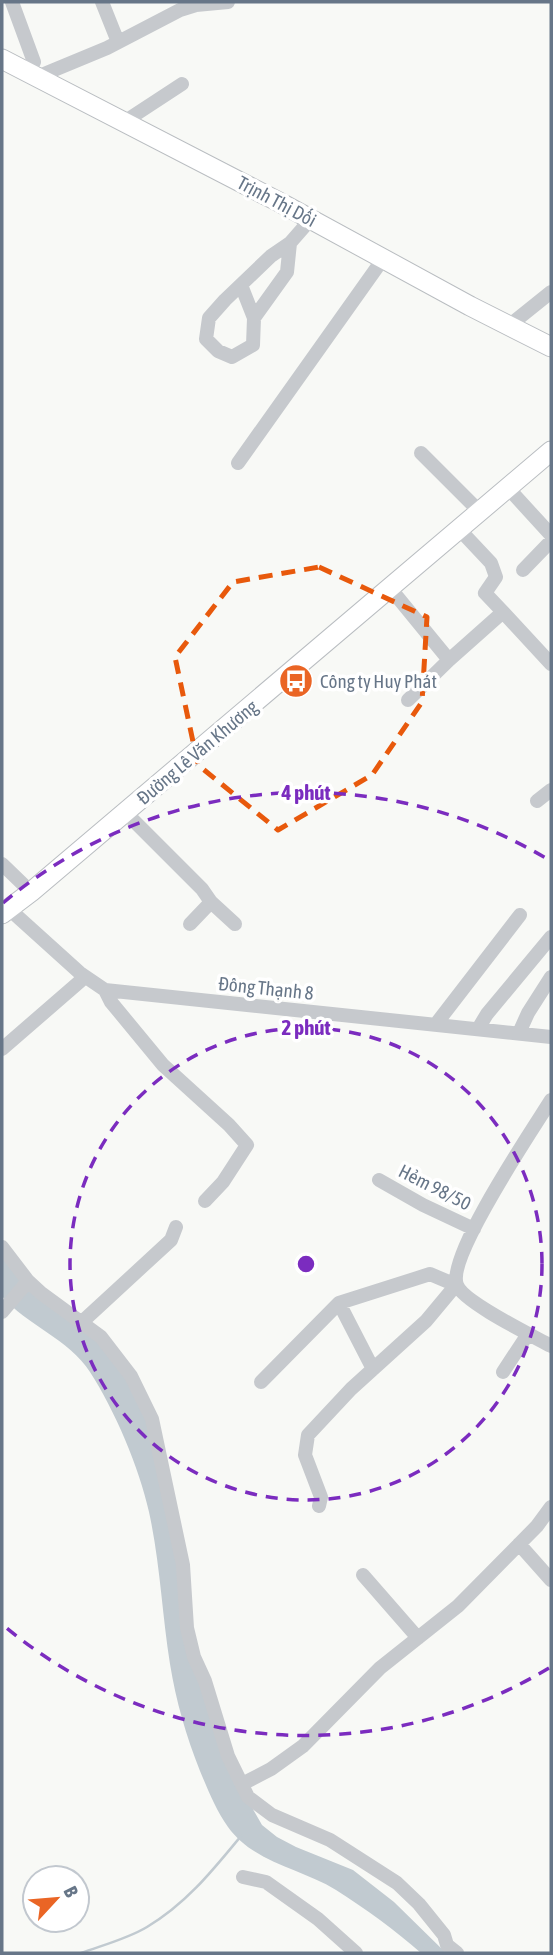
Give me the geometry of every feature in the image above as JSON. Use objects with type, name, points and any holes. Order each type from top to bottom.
[{"type":"main road","name":"Trịnh Thị Dối","points":[[2,59],[551,347]]},
{"type":"main road","name":"Đường Lê Văn Khương","points":[[5,911],[32,892],[551,452]]},
{"type":"street","points":[[12,2],[34,62],[32,75],[118,42],[180,10],[196,5],[228,2]]},
{"type":"street","points":[[108,4],[118,42]]},
{"type":"street","points":[[124,122],[182,84]]},
{"type":"street","points":[[241,285],[254,317],[253,345],[232,357],[219,351],[206,339],[209,318],[241,285],[271,256],[290,243],[311,219]]},
{"type":"street","points":[[254,317],[287,272],[290,243]]},
{"type":"street","points":[[238,463],[383,259]]},
{"type":"street","points":[[510,325],[551,292]]},
{"type":"street","points":[[421,453],[480,512]]},
{"type":"street","points":[[508,488],[551,538],[523,570]]},
{"type":"street","points":[[459,529],[491,563],[496,577],[485,593],[551,663]]},
{"type":"street","points":[[390,588],[449,660]]},
{"type":"street","points":[[408,700],[503,612]]},
{"type":"street","points":[[537,802],[551,790]]},
{"type":"street","points":[[125,812],[235,924]]},
{"type":"street","points":[[2,864],[32,892]]},
{"type":"street","points":[[190,924],[211,902]]},
{"type":"street","name":"Đông Thạnh 8","points":[[5,911],[105,990],[551,1037]]},
{"type":"street","points":[[436,1024],[520,915]]},
{"type":"street","points":[[478,1028],[551,937]]},
{"type":"street","points":[[2,1049],[85,976]]},
{"type":"street","points":[[519,1033],[528,1013],[551,977]]},
{"type":"street","points":[[105,990],[111,1002],[163,1065],[247,1145],[223,1182],[205,1201]]},
{"type":"street","points":[[318,1506],[321,1497],[305,1455],[308,1435],[425,1321],[456,1285],[455,1276],[460,1256],[494,1190],[551,1100]]},
{"type":"street","name":"Hẻm 98/50","points":[[379,1180],[474,1229]]},
{"type":"street","points":[[82,1322],[170,1240],[176,1227]]},
{"type":"street","points":[[2,1247],[28,1282],[101,1337],[131,1376],[152,1419],[183,1565],[187,1628],[194,1657],[205,1681],[228,1756],[248,1797],[272,1815],[330,1840],[397,1883],[419,1904],[444,1935],[447,1945],[457,1953]]},
{"type":"street","points":[[261,1382],[339,1303],[430,1274],[456,1285],[476,1304],[551,1346]]},
{"type":"street","points":[[4,1309],[28,1282]]},
{"type":"street","points":[[339,1303],[373,1369]]},
{"type":"street","points":[[503,1371],[528,1334]]},
{"type":"street","points":[[242,1784],[271,1769],[303,1746],[380,1668],[458,1606],[550,1512]]},
{"type":"street","points":[[519,1544],[551,1580]]},
{"type":"street","points":[[363,1576],[418,1638]]},
{"type":"street","points":[[243,1877],[267,1882],[318,1919],[356,1953]]},
{"type":"highlighted area","points":[[319,567],[427,617],[422,702],[372,775],[278,830],[198,765],[175,657],[233,582]]},
{"type":"shaded area","points":[[2,1251],[101,1339],[143,1404],[199,1663],[239,1785],[262,1825],[296,1847],[353,1870],[394,1902],[446,1953],[421,1953],[336,1890],[264,1857],[239,1839],[228,1827],[212,1800],[200,1771],[178,1705],[153,1531],[133,1458],[108,1404],[81,1360],[2,1296]]},
{"type":"waterway","points":[[81,1953],[131,1935],[161,1918],[198,1886],[241,1836]]},
{"type":"place","name":"Công ty Huy Phát","points":[[296,681]]}]
